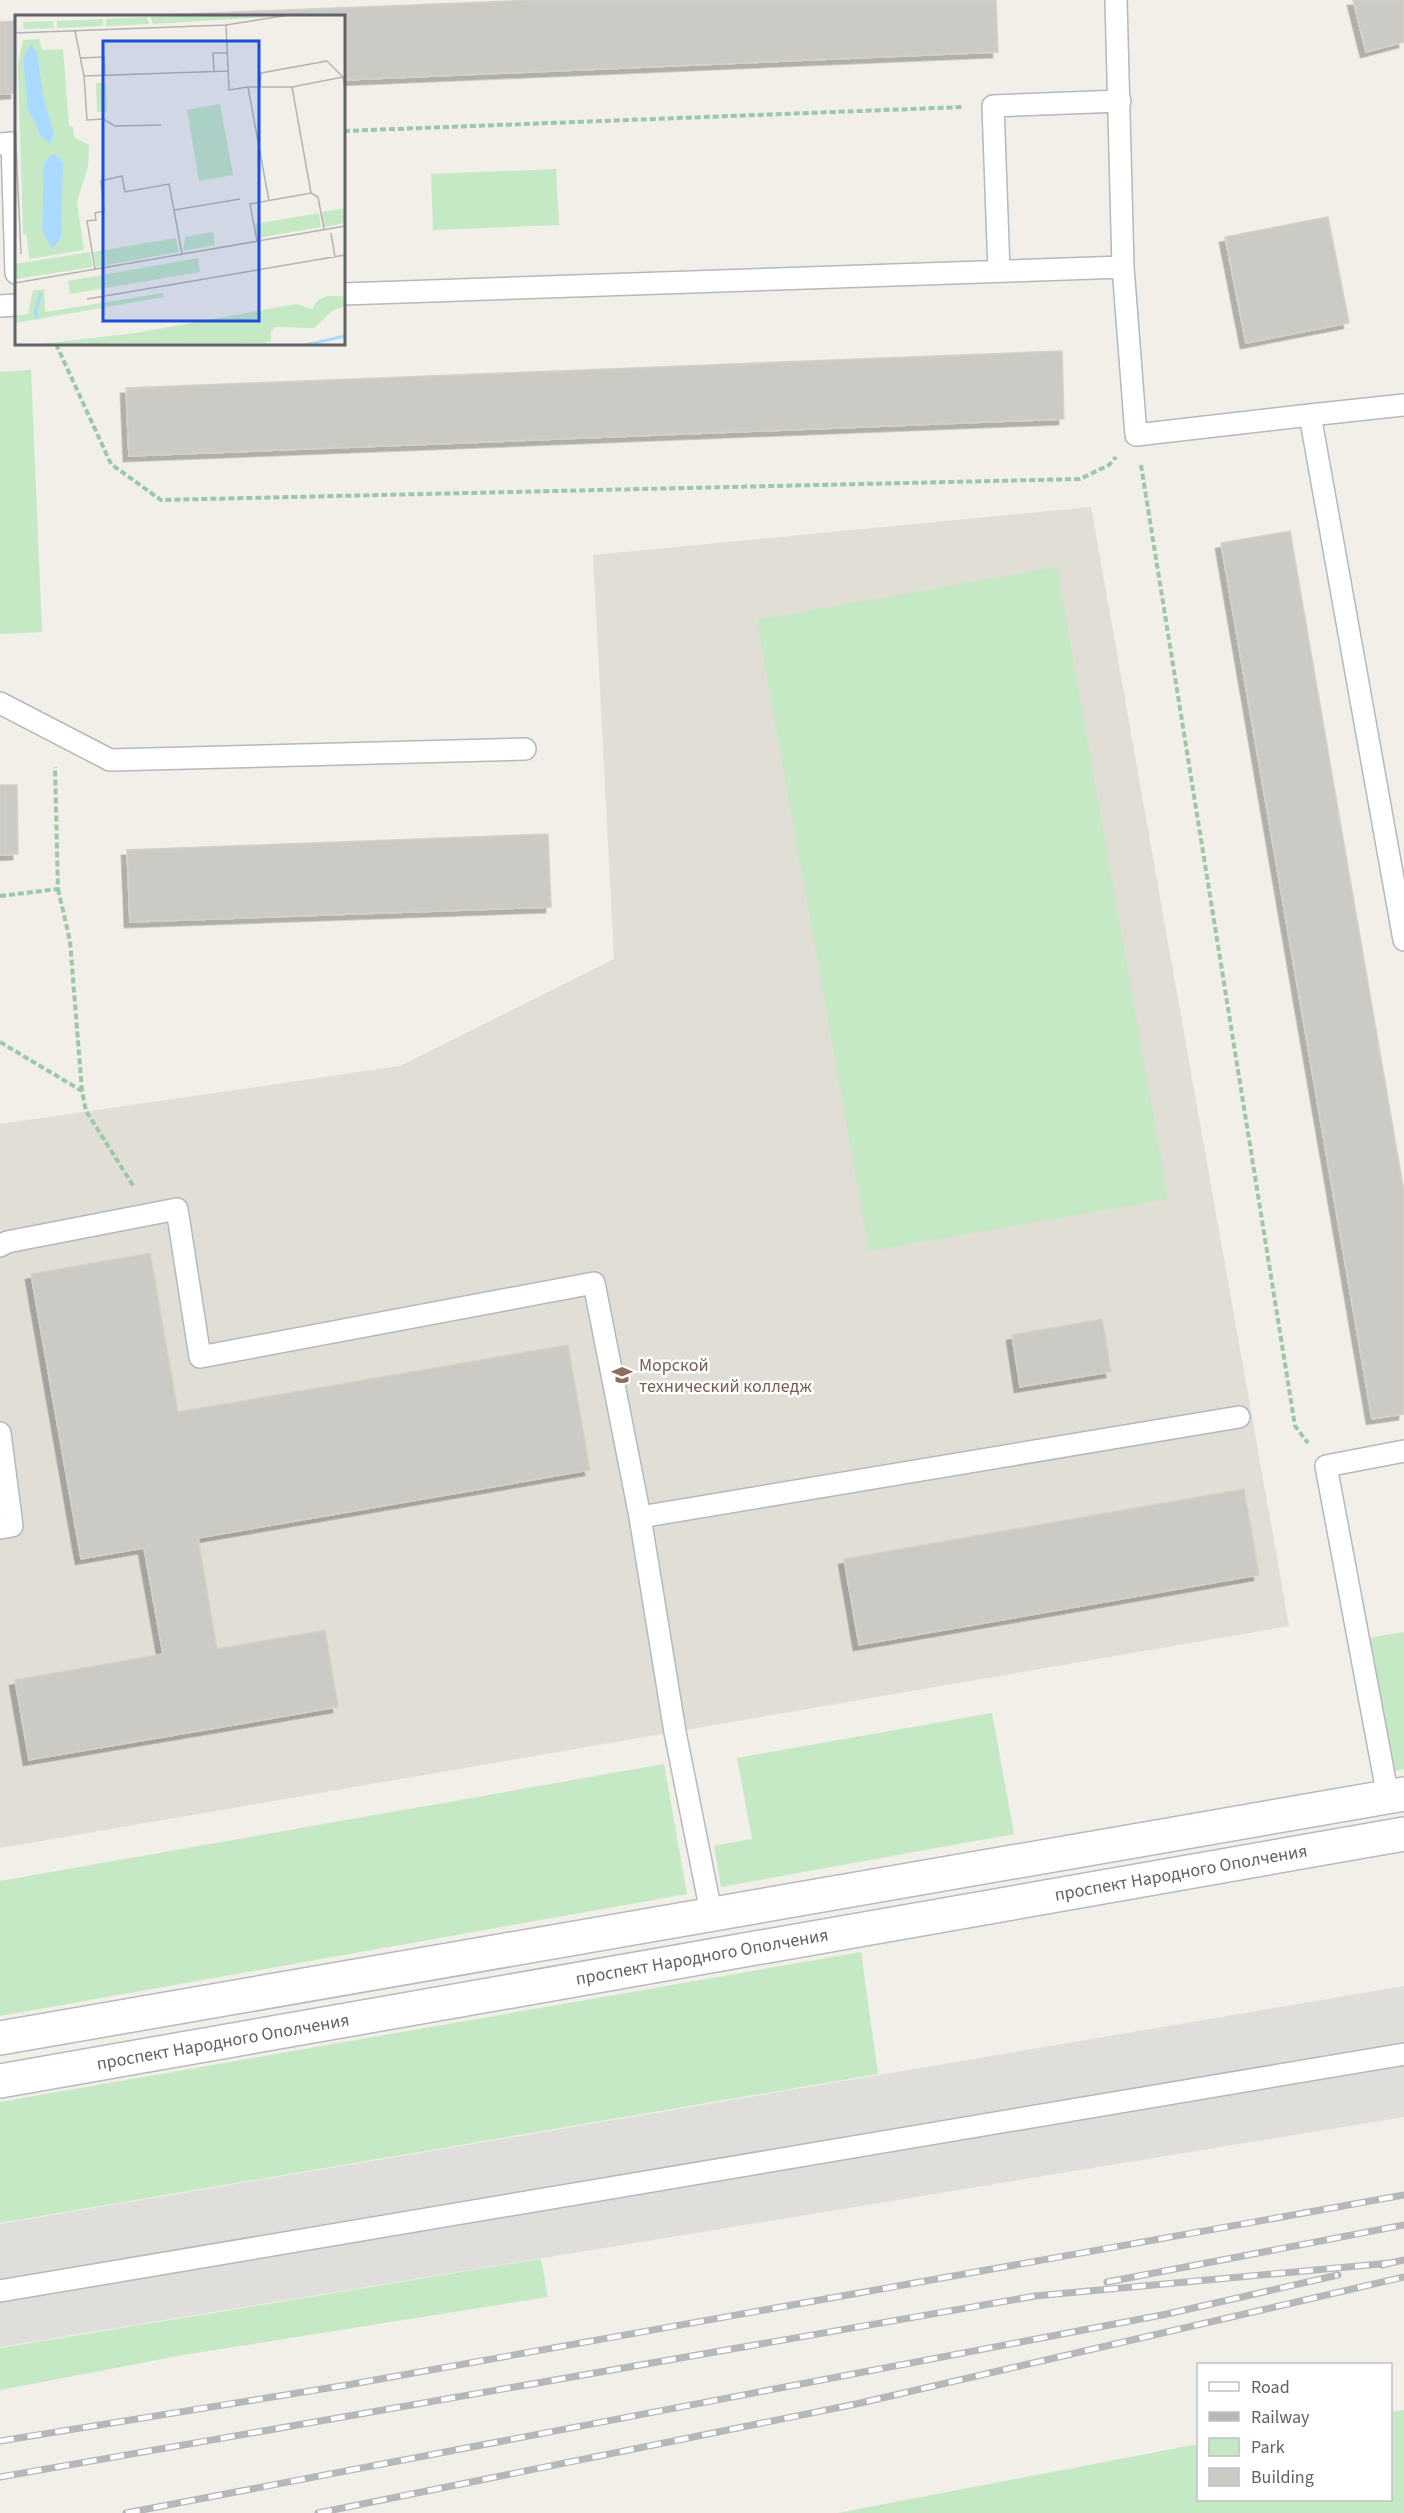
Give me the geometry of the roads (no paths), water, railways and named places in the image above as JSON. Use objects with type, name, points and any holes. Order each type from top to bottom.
[{"type":"main road","points":[[0,2038],[711,1912],[1396,1795]]},
{"type":"main road","name":"проспект Народного Ополчения","points":[[0,2081],[1404,1834]]},
{"type":"lane","points":[[1116,0],[1123,267],[1137,435],[1404,405]]},
{"type":"lane","points":[[999,271],[993,106],[1120,101]]},
{"type":"lane","points":[[0,144],[12,143],[15,240]]},
{"type":"lane","points":[[345,294],[1123,267]]},
{"type":"lane","points":[[0,306],[15,305]]},
{"type":"lane","points":[[1310,415],[1404,940]]},
{"type":"lane","points":[[0,703],[110,760],[525,749]]},
{"type":"lane","points":[[0,1245],[177,1209],[200,1357],[594,1283],[640,1517],[675,1732],[711,1912]]},
{"type":"lane","points":[[640,1517],[1239,1417]]},
{"type":"lane","points":[[0,1433],[12,1526],[0,1528]]},
{"type":"lane","points":[[1396,1795],[1326,1466],[1404,1451]]},
{"type":"lane","points":[[0,2291],[1404,2054]]},
{"type":"railway","points":[[0,2441],[347,2385],[1404,2195]]},
{"type":"railway","points":[[1107,2282],[1404,2225]]},
{"type":"railway","points":[[1382,2265],[1404,2260]]},
{"type":"railway","points":[[0,2477],[1035,2296],[1390,2263]]},
{"type":"railway","points":[[126,2513],[1167,2314],[1338,2275]]},
{"type":"railway","points":[[318,2513],[856,2404],[1404,2277]]},
{"type":"place","name":"Морской технический колледж","points":[[622,1375]]}]
